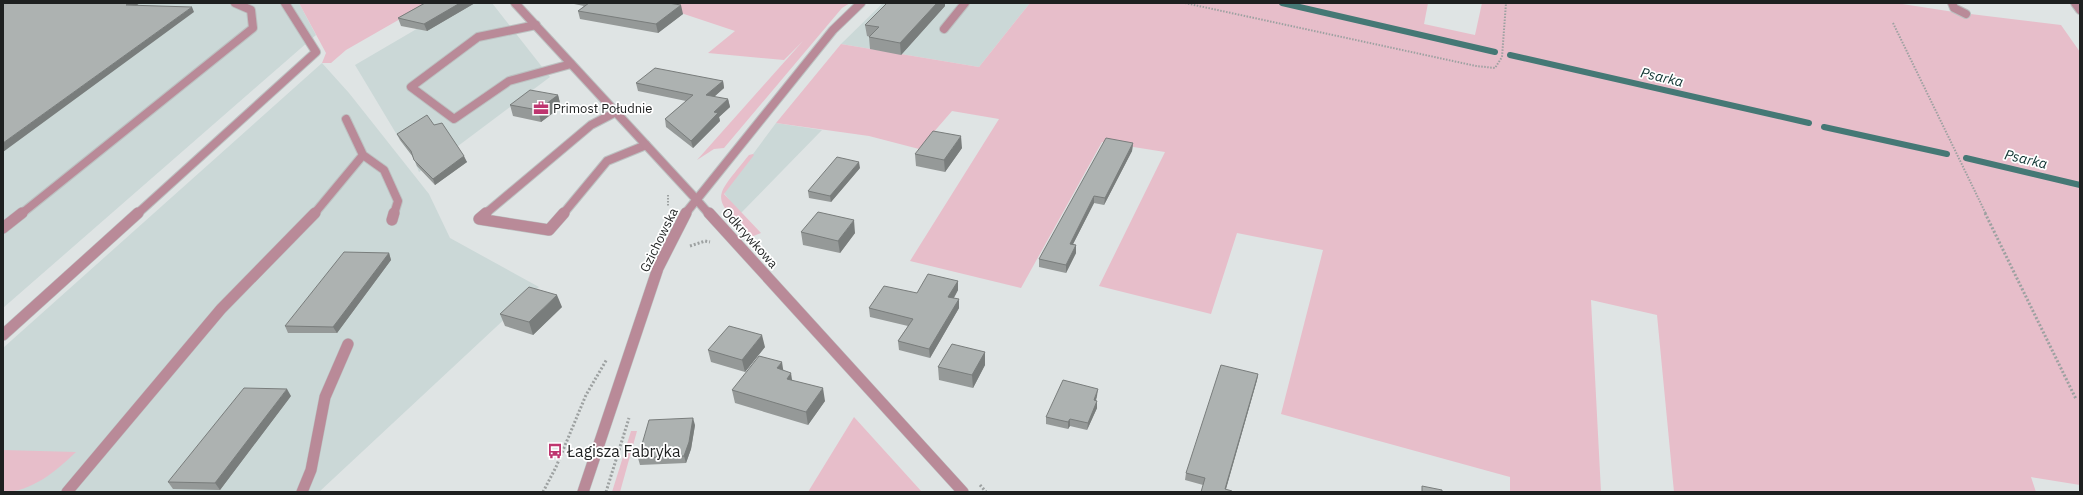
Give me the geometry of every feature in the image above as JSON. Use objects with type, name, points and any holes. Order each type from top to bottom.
[{"type":"street","points":[[3,228],[253,28],[251,10],[235,3]]},
{"type":"street","points":[[3,335],[316,52],[285,3]]},
{"type":"street","name":"Odkrywkowa","points":[[515,3],[963,492]]},
{"type":"street","name":"Gzichowska","points":[[583,492],[658,268],[681,220],[696,199],[832,30],[861,3]]},
{"type":"street","points":[[944,29],[965,3]]},
{"type":"street","points":[[1952,3],[1954,8],[1966,14]]},
{"type":"street","points":[[2075,3],[2080,10]]},
{"type":"street","points":[[536,25],[478,37],[411,87],[454,119],[509,81],[571,64]]},
{"type":"street","points":[[616,112],[591,126],[479,219],[549,230],[607,161],[646,145]]},
{"type":"street","points":[[346,119],[363,155],[384,170],[398,202],[392,220]]},
{"type":"street","points":[[67,492],[221,309],[321,208],[363,155]]},
{"type":"street","points":[[302,492],[312,470],[325,397],[348,344]]},
{"type":"path","points":[[1185,3],[1476,66],[1496,68],[1502,57],[1506,3]]},
{"type":"path","points":[[1893,23],[2076,398]]},
{"type":"path","points":[[684,250],[695,243],[704,242],[716,244]]},
{"type":"path","points":[[543,492],[556,467],[586,395],[610,355]]},
{"type":"shaded area","points":[[3,3],[299,3],[316,35],[3,308]]},
{"type":"shaded area","points":[[299,3],[428,3],[346,50],[331,63],[322,63],[326,53]]},
{"type":"shaded area","name":"Primost Południe","points":[[461,3],[492,3],[550,77],[450,152],[419,172],[413,157],[400,140],[355,65]]},
{"type":"shaded area","points":[[651,3],[850,3],[842,8],[724,148],[714,149],[697,160],[803,41],[784,60],[708,53],[735,31]]},
{"type":"shaded area","points":[[883,3],[1030,3],[979,67],[841,44]]},
{"type":"shaded area","points":[[1030,3],[1428,3],[1424,24],[1475,35],[1482,3],[1896,3],[1954,12],[2061,25],[2080,52],[2080,485],[2031,477],[2036,492],[1674,492],[1657,315],[1591,300],[1601,492],[1510,492],[1510,477],[1281,414],[1323,250],[1237,233],[1211,314],[1099,286],[1165,152],[1102,142],[1021,288],[910,261],[999,119],[952,111],[919,149],[869,136],[776,123],[841,44],[979,67]]},
{"type":"shaded area","points":[[322,63],[349,93],[429,194],[450,238],[539,287],[319,492],[3,491],[3,348]]},
{"type":"shaded area","points":[[776,123],[822,130],[740,214],[724,193]]},
{"type":"shaded area","points":[[749,155],[754,155],[724,194],[761,233],[751,237],[728,213],[721,197],[728,181]]},
{"type":"shaded area","points":[[854,417],[922,492],[808,492]]},
{"type":"shaded area","points":[[631,431],[637,431],[620,492],[612,492]]},
{"type":"shaded area","points":[[3,450],[76,452],[52,473],[34,484],[14,491],[3,492]]},
{"type":"building","points":[[3,3],[129,3],[126,5],[192,7],[3,143]]},
{"type":"building","points":[[425,3],[460,3],[424,24],[398,18]]},
{"type":"building","points":[[589,3],[668,3],[681,5],[656,24],[578,11]]},
{"type":"building","points":[[887,3],[937,3],[900,43],[869,37],[879,27],[865,25]]},
{"type":"building","points":[[655,68],[723,81],[706,95],[728,99],[714,112],[718,113],[691,141],[665,119],[693,95],[636,83]]},
{"type":"building","points":[[530,90],[558,95],[538,110],[510,105]]},
{"type":"building","points":[[427,115],[434,125],[442,123],[464,156],[433,179],[414,160],[411,151],[397,134]]},
{"type":"building","points":[[933,131],[961,136],[944,160],[915,154]]},
{"type":"building","points":[[1106,138],[1133,143],[1105,198],[1094,196],[1070,244],[1076,245],[1066,265],[1039,259]]},
{"type":"building","points":[[837,157],[859,162],[830,196],[808,191]]},
{"type":"building","points":[[818,212],[854,220],[838,241],[801,232]]},
{"type":"building","points":[[344,252],[389,253],[333,327],[285,326]]},
{"type":"building","points":[[928,274],[958,281],[948,297],[959,299],[929,349],[898,341],[913,319],[869,308],[884,286],[917,293]]},
{"type":"building","points":[[529,287],[557,295],[529,322],[500,314]]},
{"type":"building","points":[[729,326],[762,335],[742,360],[708,350]]},
{"type":"building","points":[[952,344],[985,352],[972,375],[938,367]]},
{"type":"building","points":[[759,356],[782,362],[777,368],[791,373],[787,379],[823,388],[806,412],[732,390]]},
{"type":"building","points":[[1221,365],[1258,374],[1225,489],[1232,492],[1201,492],[1205,478],[1186,473]]},
{"type":"building","points":[[1063,380],[1098,389],[1094,400],[1097,401],[1088,423],[1070,419],[1068,422],[1046,417]]},
{"type":"building","points":[[244,388],[287,389],[215,483],[168,482]]},
{"type":"building","points":[[693,418],[689,442],[684,456],[638,458],[649,420]]},
{"type":"building","points":[[1422,486],[1442,490],[1442,492],[1422,492]]},
{"type":"waterway","name":"Psarka","points":[[1282,3],[1495,52]]},
{"type":"waterway","name":"Psarka","points":[[1510,55],[1809,123]]},
{"type":"waterway","name":"Psarka","points":[[1824,127],[1947,154]]},
{"type":"waterway","name":"Psarka","points":[[1966,158],[2080,185]]},
{"type":"place","name":"Primost Południe","points":[[541,108]]},
{"type":"place","name":"Łagisza Fabryka","points":[[555,451]]}]
